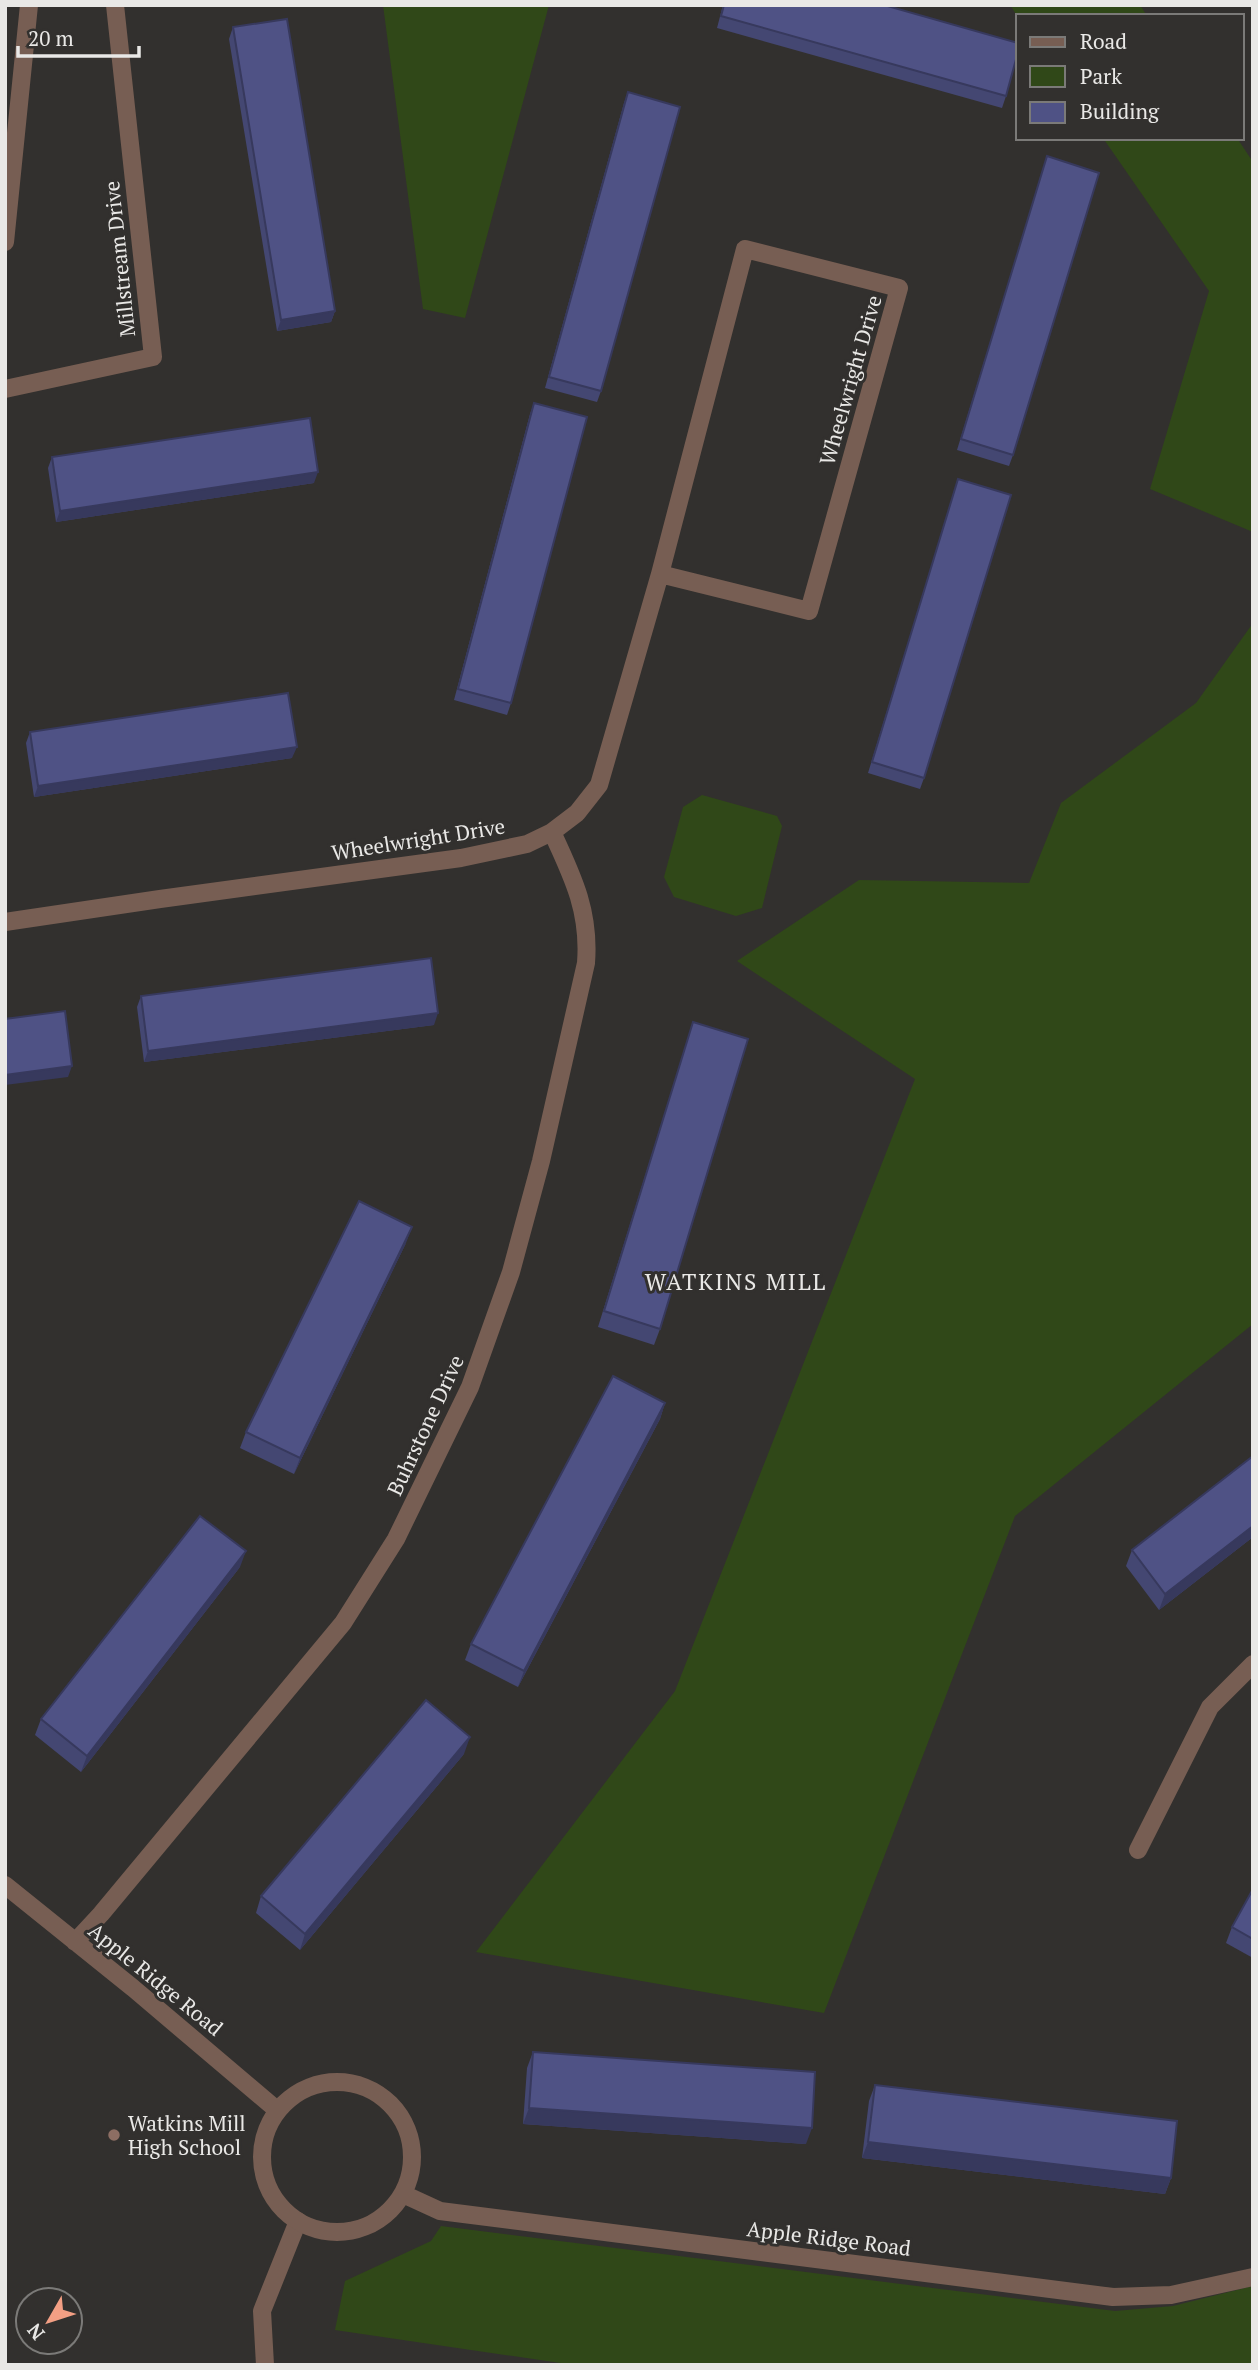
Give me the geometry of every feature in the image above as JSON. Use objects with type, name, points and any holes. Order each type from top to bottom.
[{"type":"street","points":[[5,242],[29,5]]},
{"type":"street","name":"Millstream Drive","points":[[5,388],[153,357],[115,5]]},
{"type":"street","name":"Wheelwright Drive","points":[[5,922],[461,858],[527,844],[552,832],[577,813],[599,785],[660,574],[745,249],[899,288],[809,611],[660,574]]},
{"type":"street","name":"Buhrstone Drive","points":[[75,1942],[102,1914],[343,1623],[396,1539],[470,1387],[511,1272],[586,963],[588,939],[577,885],[552,832]]},
{"type":"street","points":[[1139,1850],[1210,1707],[1253,1664]]},
{"type":"street","name":"Apple Ridge Road","points":[[5,1885],[277,2110]]},
{"type":"street","points":[[330,2082],[352,2083],[367,2088],[388,2102],[399,2114],[407,2130],[412,2150],[412,2165],[403,2194],[382,2218],[365,2227],[346,2232],[320,2231],[298,2221],[284,2211],[268,2187],[263,2167],[264,2138],[270,2120],[293,2095],[310,2087],[330,2082]]},
{"type":"street","name":"Apple Ridge Road","points":[[403,2194],[440,2211],[1113,2297],[1171,2295],[1253,2277]]},
{"type":"street","points":[[265,2365],[262,2311],[298,2221]]},
{"type":"green space","points":[[383,5],[549,5],[465,318],[423,309]]},
{"type":"green space","points":[[1010,5],[1140,5],[1146,14],[1016,14]]},
{"type":"green space","points":[[1104,140],[1238,140],[1253,162],[1253,532],[1150,489],[1209,291]]},
{"type":"green space","points":[[1253,623],[1253,1324],[1015,1516],[824,2013],[476,1952],[675,1691],[915,1079],[737,961],[859,880],[1029,883],[1061,803],[1196,703]]},
{"type":"green space","points":[[702,795],[777,816],[782,826],[762,908],[736,916],[674,897],[664,877],[683,807]]},
{"type":"green space","points":[[441,2226],[1115,2311],[1173,2306],[1253,2286],[1253,2365],[574,2365],[335,2330],[345,2281],[431,2241]]},
{"type":"building","points":[[724,5],[884,5],[1016,42],[1016,59],[1006,96],[721,16]]},
{"type":"building","points":[[287,19],[335,311],[281,320],[233,27]]},
{"type":"building","points":[[628,92],[680,107],[601,391],[549,377]]},
{"type":"building","points":[[1047,156],[1099,173],[1013,455],[961,439]]},
{"type":"building","points":[[534,403],[587,417],[511,703],[458,689]]},
{"type":"building","points":[[310,418],[318,472],[60,511],[52,457]]},
{"type":"building","points":[[958,479],[1011,495],[924,778],[872,762]]},
{"type":"building","points":[[288,693],[297,747],[38,786],[30,732]]},
{"type":"building","points":[[431,958],[438,1013],[148,1051],[141,996]]},
{"type":"building","points":[[65,1011],[72,1066],[5,1075],[5,1019]]},
{"type":"building","points":[[693,1022],[748,1039],[660,1329],[604,1311]]},
{"type":"building","points":[[359,1201],[412,1227],[300,1458],[246,1432]]},
{"type":"building","points":[[613,1376],[665,1403],[524,1671],[471,1644]]},
{"type":"building","points":[[1253,1456],[1253,1526],[1165,1594],[1132,1550]]},
{"type":"building","points":[[200,1516],[246,1551],[87,1756],[41,1719]]},
{"type":"building","points":[[426,1700],[470,1737],[305,1934],[261,1896]]},
{"type":"building","points":[[1253,1889],[1253,1939],[1232,1927]]},
{"type":"building","points":[[533,2052],[815,2072],[812,2128],[529,2108]]},
{"type":"building","points":[[875,2085],[1177,2121],[1171,2178],[868,2142]]},
{"type":"place","name":"Watkins Mill High School","points":[[114,2135]]},
{"type":"district","name":"WATKINS MILL","points":[[736,1281]]}]
